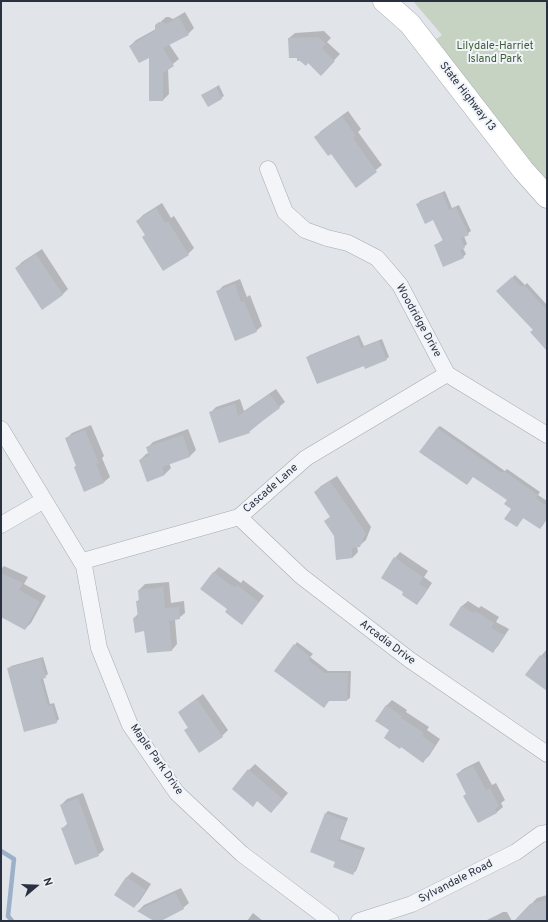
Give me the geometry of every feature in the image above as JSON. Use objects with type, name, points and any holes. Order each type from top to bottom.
[{"type":"street","name":"State Highway 13","points":[[384,1],[410,24],[523,170],[547,197]]},
{"type":"street","name":"Woodridge Drive","points":[[268,169],[285,212],[305,230],[348,244],[377,258],[400,285],[447,374]]},
{"type":"street","points":[[447,374],[547,435]]},
{"type":"street","name":"Cascade Lane","points":[[84,566],[83,561],[239,517],[306,458],[447,374]]},
{"type":"street","name":"Maple Park Drive","points":[[1,429],[84,566],[99,648],[130,725],[176,793],[242,854],[331,921]]},
{"type":"street","points":[[1,525],[44,500]]},
{"type":"street","name":"Arcadia Drive","points":[[239,517],[300,576],[410,660],[547,754]]},
{"type":"street","name":"Sylvandale Road","points":[[359,921],[412,904],[516,852],[541,834],[547,833]]},
{"type":"green space","name":"Lilydale-Harriet Island Park","points":[[413,1],[547,1],[547,195],[423,49],[442,35]]},
{"type":"building","points":[[179,17],[189,35],[163,48],[174,66],[163,73],[163,101],[149,101],[149,58],[139,63],[129,46],[155,31],[155,25],[159,22],[166,24]]},
{"type":"building","points":[[318,37],[326,44],[322,48],[335,61],[321,76],[308,63],[306,66],[300,61],[297,61],[297,58],[289,58],[288,38]]},
{"type":"building","points":[[216,87],[222,99],[208,107],[201,95]]},
{"type":"building","points":[[342,116],[356,136],[353,138],[377,172],[356,188],[331,154],[328,156],[314,137]]},
{"type":"building","points":[[442,193],[449,210],[456,207],[469,235],[461,238],[465,248],[460,250],[464,258],[443,267],[434,245],[443,241],[433,220],[425,224],[416,204]]},
{"type":"building","points":[[156,208],[165,223],[168,221],[189,255],[163,271],[142,237],[145,235],[136,221]]},
{"type":"building","points":[[36,254],[63,295],[42,310],[15,268]]},
{"type":"building","points":[[512,277],[521,287],[524,285],[547,310],[547,351],[530,332],[533,330],[496,291]]},
{"type":"building","points":[[235,284],[241,302],[244,301],[257,332],[235,341],[216,291]]},
{"type":"building","points":[[357,337],[361,348],[379,341],[387,360],[365,369],[364,366],[317,384],[306,357]]},
{"type":"building","points":[[270,394],[280,408],[249,431],[250,433],[219,443],[209,412],[235,404],[238,416]]},
{"type":"building","points":[[437,428],[502,473],[504,471],[538,495],[536,498],[547,506],[547,519],[540,529],[523,518],[517,527],[504,519],[511,509],[504,504],[507,500],[473,477],[467,485],[419,452]]},
{"type":"building","points":[[85,430],[99,463],[96,464],[104,483],[84,492],[65,438]]},
{"type":"building","points":[[183,435],[190,457],[162,467],[165,475],[147,482],[139,460],[149,456],[146,447]]},
{"type":"building","points":[[330,481],[366,533],[360,547],[352,548],[352,558],[336,560],[334,536],[324,521],[330,517],[314,492]]},
{"type":"building","points":[[394,557],[423,577],[419,584],[427,589],[417,605],[402,595],[403,592],[381,578]]},
{"type":"building","points":[[213,572],[235,588],[237,585],[259,602],[242,625],[225,612],[227,609],[200,589]]},
{"type":"building","points":[[1,573],[23,583],[19,590],[40,602],[25,630],[1,617]]},
{"type":"building","points":[[163,587],[165,608],[179,607],[180,619],[169,621],[172,651],[147,653],[144,631],[135,633],[133,618],[138,617],[136,601],[139,601],[138,590]]},
{"type":"building","points":[[461,606],[473,613],[475,611],[494,623],[491,628],[504,635],[493,653],[449,625]]},
{"type":"building","points":[[294,644],[311,657],[308,660],[325,673],[348,673],[347,701],[329,701],[324,708],[274,671]]},
{"type":"building","points":[[540,655],[547,660],[547,691],[525,675]]},
{"type":"building","points":[[41,659],[46,678],[40,679],[48,706],[52,705],[57,723],[24,732],[7,668]]},
{"type":"building","points":[[197,699],[223,737],[199,753],[184,730],[188,728],[178,712]]},
{"type":"building","points":[[386,705],[402,716],[401,718],[424,733],[422,736],[435,745],[423,763],[401,747],[400,749],[384,738],[389,730],[375,721]]},
{"type":"building","points":[[473,766],[486,790],[490,788],[499,806],[495,809],[497,813],[478,823],[463,796],[466,794],[456,774]]},
{"type":"building","points":[[248,769],[283,799],[271,813],[257,801],[253,807],[232,789]]},
{"type":"building","points":[[78,798],[99,856],[75,865],[61,828],[68,826],[60,805]]},
{"type":"building","points":[[325,813],[346,821],[338,841],[363,851],[353,875],[333,867],[335,862],[310,852]]},
{"type":"building","points":[[126,877],[146,890],[134,908],[114,895]]},
{"type":"building","points":[[175,893],[184,909],[161,921],[154,921],[137,911]]},
{"type":"building","points":[[547,899],[547,921],[514,921],[530,904]]},
{"type":"waterway","points":[[1,851],[14,859],[8,916],[12,921]]}]
